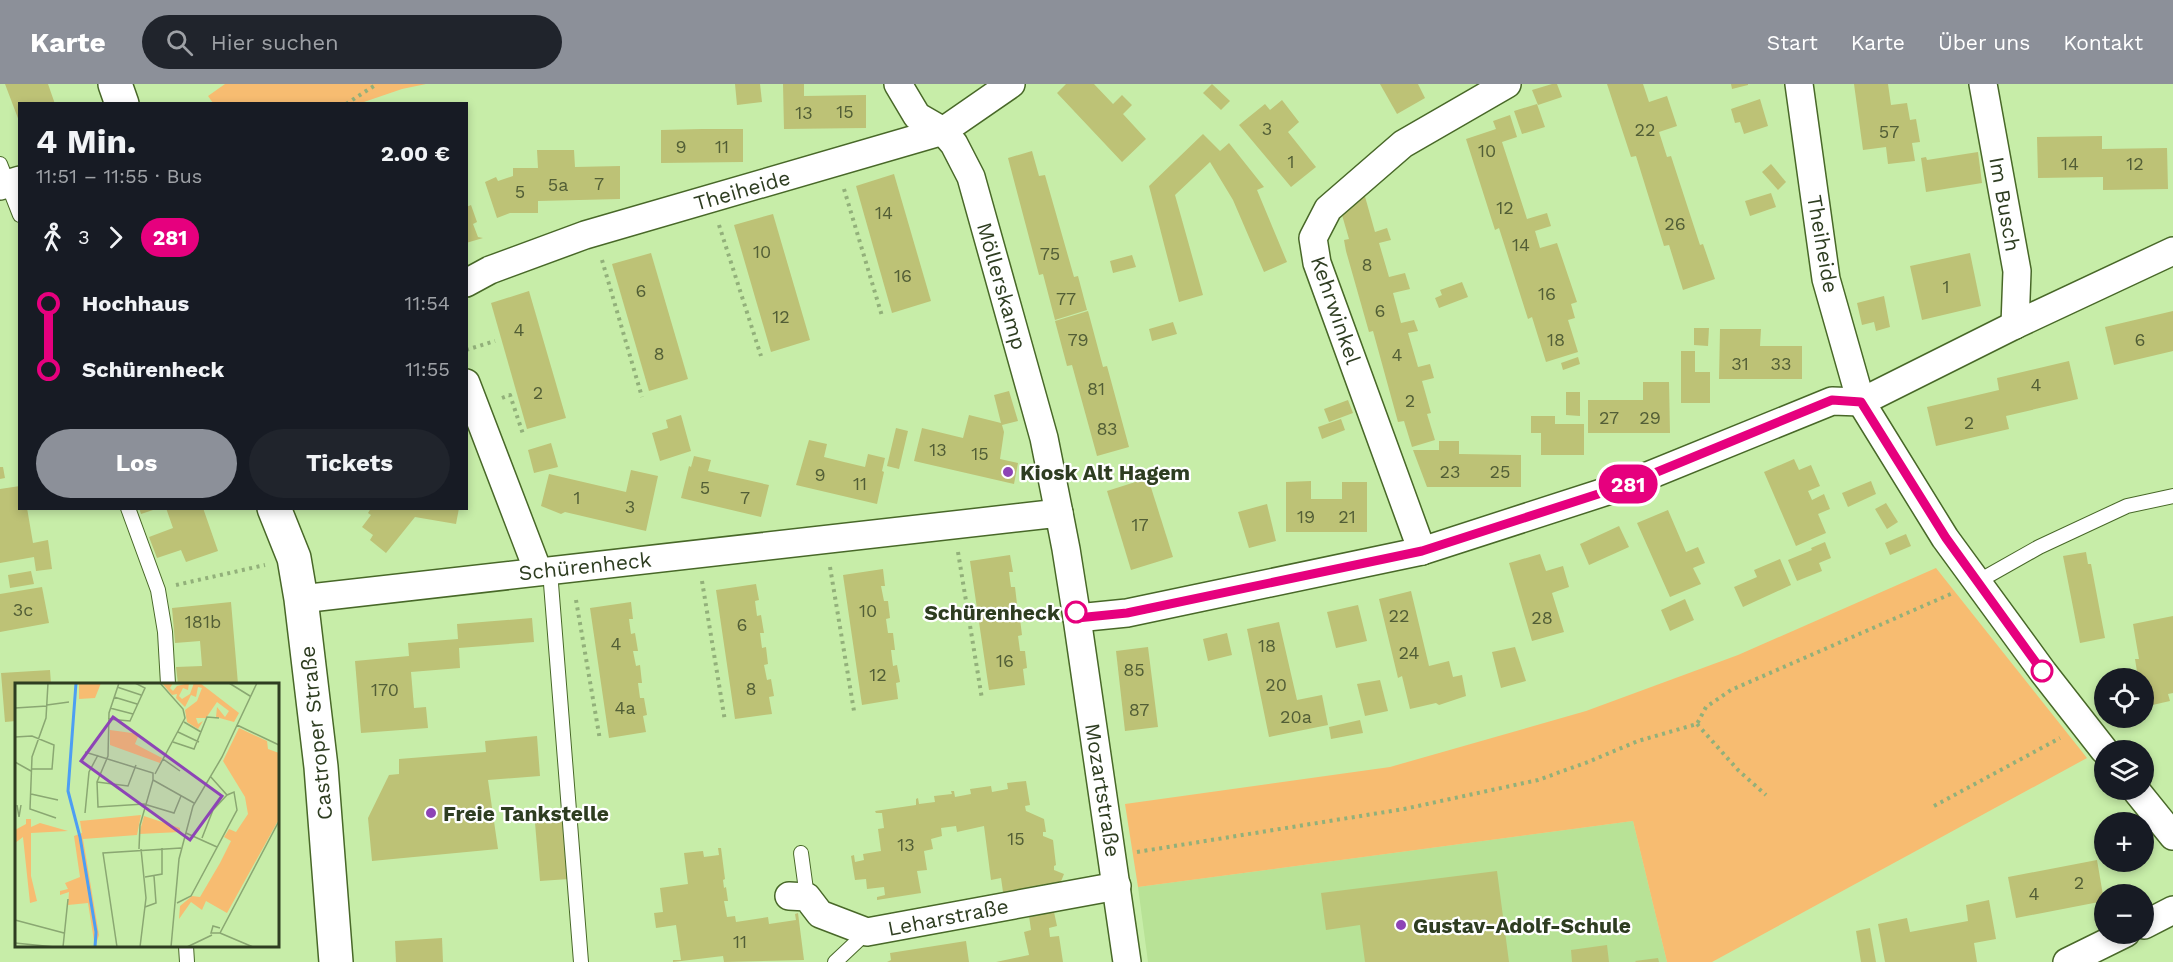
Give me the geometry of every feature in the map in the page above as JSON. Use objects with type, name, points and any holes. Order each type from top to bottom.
[{"type":"main road","points":[[116,84],[121,102]]},
{"type":"main road","name":"Castroper Straße","points":[[275,510],[294,558],[301,599],[321,767],[336,962]]},
{"type":"street","name":"Möllerskamp","points":[[898,84],[917,116],[943,131],[954,144],[971,177],[1044,438],[1059,513]]},
{"type":"street","name":"Theiheide","points":[[468,283],[490,270],[594,233],[943,131],[1011,84]]},
{"type":"street","name":"Kehrwinkel","points":[[1422,551],[1317,263],[1312,238],[1328,209],[1403,144],[1507,84]]},
{"type":"street","name":"Theiheide","points":[[1799,84],[1826,279],[1861,402],[1946,538],[2043,672],[2096,740]]},
{"type":"street","name":"Im Busch","points":[[1983,84],[2017,271],[2015,325]]},
{"type":"street","points":[[1059,513],[1077,618],[1127,613],[1422,551],[1623,486],[1832,400],[1861,402],[2015,325],[2173,251]]},
{"type":"street","points":[[468,387],[553,570]]},
{"type":"street","name":"Schürenheck","points":[[301,599],[1059,513]]},
{"type":"street","name":"Mozartstraße","points":[[1077,618],[1127,962]]},
{"type":"street","points":[[2144,800],[2173,836]]},
{"type":"street","name":"Leharstraße","points":[[798,896],[820,914],[867,932],[1117,886]]},
{"type":"street","points":[[2154,920],[2173,910]]},
{"type":"street","points":[[2067,962],[2104,944]]},
{"type":"lane","points":[[7,179],[18,209]]},
{"type":"lane","points":[[1977,582],[2039,547],[2127,506],[2173,496]]},
{"type":"lane","points":[[129,510],[158,590],[165,632],[168,683]]},
{"type":"lane","points":[[553,570],[581,962]]},
{"type":"lane","points":[[798,896],[801,853]]},
{"type":"lane","points":[[835,962],[867,932]]},
{"type":"lane","points":[[186,947],[187,962]]},
{"type":"path","points":[[349,102],[377,84]]},
{"type":"path","points":[[836,162],[882,316]]},
{"type":"path","points":[[711,199],[761,356]]},
{"type":"path","points":[[594,233],[642,397]]},
{"type":"path","points":[[468,349],[495,341]]},
{"type":"path","points":[[954,525],[982,699]]},
{"type":"path","points":[[826,540],[854,711]]},
{"type":"path","points":[[698,554],[725,721]]},
{"type":"path","points":[[158,590],[294,558]]},
{"type":"path","points":[[553,570],[600,740]]},
{"type":"path","points":[[1113,857],[1404,809],[1528,782],[1588,762],[1638,741],[1697,724],[1706,707],[1731,690],[1977,582]]},
{"type":"path","points":[[1697,724],[1738,770],[1766,795]]},
{"type":"path","points":[[1934,806],[2085,725]]},
{"type":"shaded area","points":[[225,84],[426,84],[402,89],[364,102],[212,102],[208,96]]},
{"type":"shaded area","points":[[1936,568],[2087,758],[1712,962],[1667,962],[1633,821],[1138,887],[1125,804],[1390,767],[1586,711],[1738,655]]},
{"type":"shaded area","name":"Gustav-Adolf-Schule","points":[[1633,821],[1667,962],[1148,962],[1138,887]]},
{"type":"building","points":[[5,84],[48,84],[54,102],[18,102],[18,118]]},
{"type":"building","points":[[735,84],[760,84],[762,102],[737,105]]},
{"type":"building","points":[[783,84],[804,84],[804,96],[866,95],[866,128],[784,129]]},
{"type":"building","points":[[1066,84],[1094,84],[1113,104],[1122,95],[1132,105],[1123,114],[1146,139],[1122,162],[1057,93]]},
{"type":"building","points":[[1212,84],[1230,101],[1221,110],[1203,93]]},
{"type":"building","points":[[1380,84],[1418,84],[1425,98],[1397,114]]},
{"type":"building","points":[[1557,84],[1562,97],[1538,105],[1532,90]]},
{"type":"building","points":[[1607,84],[1643,84],[1649,102],[1667,96],[1677,126],[1659,132],[1667,157],[1671,156],[1700,245],[1703,244],[1715,279],[1683,290],[1669,245],[1664,246],[1636,156],[1631,157]]},
{"type":"building","points":[[1731,84],[1748,84],[1748,85],[1732,89]]},
{"type":"building","points":[[1854,84],[1888,84],[1891,105],[1907,103],[1910,120],[1916,119],[1920,142],[1912,143],[1915,161],[1888,164],[1886,147],[1863,150]]},
{"type":"building","points":[[1760,99],[1768,126],[1744,134],[1740,122],[1735,123],[1731,109]]},
{"type":"building","points":[[1282,100],[1299,122],[1288,132],[1316,167],[1291,187],[1239,125],[1265,104],[1270,110]]},
{"type":"building","points":[[1537,104],[1545,127],[1522,134],[1514,111]]},
{"type":"building","points":[[1510,115],[1517,137],[1502,142],[1527,219],[1547,213],[1551,226],[1535,231],[1540,248],[1557,243],[1577,302],[1571,304],[1575,318],[1568,320],[1578,352],[1546,362],[1532,317],[1528,319],[1499,228],[1495,230],[1466,139],[1496,129],[1493,121]]},
{"type":"building","points":[[743,129],[743,162],[661,163],[661,130]]},
{"type":"building","points":[[1203,134],[1220,151],[1229,143],[1264,187],[1257,190],[1287,262],[1264,272],[1233,200],[1210,162],[1175,195],[1203,295],[1179,302],[1149,186]]},
{"type":"building","points":[[2102,136],[2102,149],[2167,148],[2168,189],[2103,190],[2103,177],[2038,178],[2037,137]]},
{"type":"building","points":[[537,150],[574,150],[575,167],[620,166],[620,199],[538,201],[538,213],[510,213],[497,218],[485,182],[496,177],[498,181],[513,176],[513,168],[538,168]]},
{"type":"building","points":[[1032,151],[1039,176],[1045,175],[1074,277],[1078,276],[1087,310],[1055,320],[1043,274],[1039,275],[1008,158]]},
{"type":"building","points":[[1978,152],[1982,183],[1926,192],[1921,158],[1926,157],[1927,160]]},
{"type":"building","points":[[1771,164],[1786,182],[1778,190],[1762,172]]},
{"type":"building","points":[[894,174],[931,301],[892,313],[856,186]]},
{"type":"building","points":[[1364,193],[1375,232],[1387,228],[1391,240],[1379,243],[1389,277],[1405,273],[1410,289],[1393,293],[1401,323],[1414,320],[1418,331],[1408,333],[1418,367],[1430,364],[1434,378],[1422,381],[1431,413],[1427,414],[1435,440],[1412,447],[1404,421],[1398,422],[1373,331],[1369,332],[1346,251],[1344,240],[1349,239],[1342,215]]},
{"type":"building","points":[[1771,193],[1776,207],[1750,216],[1745,201]]},
{"type":"building","points":[[471,205],[477,222],[473,224],[478,237],[483,238],[468,242],[468,206]]},
{"type":"building","points":[[773,214],[810,340],[771,352],[734,225]]},
{"type":"building","points":[[651,253],[688,379],[649,391],[612,264]]},
{"type":"building","points":[[1970,253],[1981,306],[1922,320],[1910,266]]},
{"type":"building","points":[[1132,255],[1136,267],[1113,273],[1110,261]]},
{"type":"building","points":[[1462,282],[1468,297],[1439,308],[1435,298],[1442,295],[1440,290]]},
{"type":"building","points":[[529,291],[566,418],[527,429],[491,303]]},
{"type":"building","points":[[1884,296],[1890,327],[1876,331],[1874,322],[1862,325],[1857,303]]},
{"type":"building","points":[[1088,311],[1103,367],[1107,366],[1129,447],[1097,456],[1072,365],[1067,366],[1055,321]]},
{"type":"building","points":[[2173,311],[2173,351],[2114,365],[2105,327]]},
{"type":"building","points":[[1173,322],[1177,334],[1152,341],[1149,329]]},
{"type":"building","points":[[1694,328],[1709,328],[1708,346],[1694,345]]},
{"type":"building","points":[[1720,329],[1761,329],[1760,346],[1802,346],[1802,379],[1719,379]]},
{"type":"building","points":[[1681,351],[1695,351],[1695,372],[1710,372],[1710,403],[1681,403]]},
{"type":"building","points":[[1578,357],[1580,364],[1563,370],[1561,363]]},
{"type":"building","points":[[2069,361],[2078,399],[2006,416],[2009,429],[1936,446],[1927,407],[1999,390],[1997,378]]},
{"type":"building","points":[[1643,382],[1669,382],[1670,433],[1588,433],[1588,400],[1643,400]]},
{"type":"building","points":[[1009,391],[1018,421],[1002,425],[1004,432],[1000,459],[1018,463],[1014,484],[914,461],[922,428],[963,438],[969,415],[1001,423],[994,395]]},
{"type":"building","points":[[1566,392],[1580,392],[1580,416],[1566,415]]},
{"type":"building","points":[[1348,400],[1353,413],[1329,422],[1324,409]]},
{"type":"building","points":[[681,415],[691,451],[660,461],[652,433],[668,428],[666,420]]},
{"type":"building","points":[[1531,416],[1555,416],[1555,424],[1584,424],[1584,455],[1541,455],[1541,433],[1531,433]]},
{"type":"building","points":[[1341,419],[1345,430],[1322,439],[1318,427]]},
{"type":"building","points":[[896,428],[908,431],[899,469],[887,466]]},
{"type":"building","points":[[809,440],[827,444],[824,457],[865,467],[868,454],[885,458],[877,504],[796,485]]},
{"type":"building","points":[[1439,441],[1459,441],[1459,454],[1521,455],[1521,487],[1427,487],[1413,450],[1439,450]]},
{"type":"building","points":[[551,443],[558,467],[534,473],[528,450]]},
{"type":"building","points":[[694,456],[711,460],[708,471],[769,485],[761,517],[681,498],[689,466],[691,467]]},
{"type":"building","points":[[1794,459],[1799,470],[1811,465],[1820,486],[1808,491],[1812,500],[1824,494],[1830,509],[1818,514],[1826,533],[1796,546],[1764,472]]},
{"type":"building","points":[[0,467],[3,467],[5,478],[0,479]]},
{"type":"building","points":[[631,470],[658,476],[646,531],[565,512],[561,514],[541,506],[549,474],[626,492]]},
{"type":"building","points":[[1148,478],[1173,557],[1131,570],[1107,491]]},
{"type":"building","points":[[1311,481],[1311,499],[1342,499],[1342,482],[1367,482],[1367,532],[1286,532],[1286,482]]},
{"type":"building","points":[[1871,481],[1876,494],[1848,507],[1842,493]]},
{"type":"building","points":[[18,486],[18,510],[27,510],[33,543],[48,540],[52,569],[36,571],[34,557],[0,563],[0,489]]},
{"type":"building","points":[[1886,503],[1898,522],[1887,529],[1875,509]]},
{"type":"building","points":[[1267,504],[1276,541],[1249,548],[1238,512]]},
{"type":"building","points":[[140,510],[153,510],[141,514]]},
{"type":"building","points":[[167,510],[204,510],[218,551],[186,562],[181,550],[157,558],[149,537],[173,528]]},
{"type":"building","points":[[370,510],[459,510],[456,524],[415,517],[386,553],[370,540],[373,535],[362,527],[371,515],[368,513]]},
{"type":"building","points":[[1668,510],[1686,552],[1698,547],[1705,563],[1693,568],[1701,584],[1670,597],[1637,523]]},
{"type":"building","points":[[1619,526],[1629,547],[1589,565],[1580,544]]},
{"type":"building","points":[[1906,534],[1911,546],[1890,555],[1885,543]]},
{"type":"building","points":[[1825,542],[1831,558],[1819,563],[1822,571],[1797,581],[1788,560]]},
{"type":"building","points":[[2086,552],[2088,564],[2091,564],[2105,638],[2080,643],[2063,556]]},
{"type":"building","points":[[1540,554],[1546,571],[1563,566],[1569,587],[1552,593],[1564,632],[1532,641],[1509,563]]},
{"type":"building","points":[[1010,555],[1013,572],[1009,572],[1011,587],[1015,587],[1017,604],[1013,605],[1015,619],[1020,619],[1022,635],[1018,636],[1020,651],[1025,651],[1027,668],[1023,669],[1025,685],[989,690],[970,561]]},
{"type":"building","points":[[1780,559],[1791,585],[1743,607],[1734,587],[1757,577],[1754,570]]},
{"type":"building","points":[[883,569],[885,586],[881,586],[884,601],[888,601],[890,618],[886,619],[888,633],[893,633],[895,650],[891,650],[893,666],[897,665],[900,682],[896,683],[898,699],[862,705],[843,575]]},
{"type":"building","points":[[31,571],[34,584],[10,588],[8,575]]},
{"type":"building","points":[[756,584],[759,600],[755,601],[757,616],[761,615],[764,633],[760,633],[762,648],[766,647],[768,664],[764,665],[767,680],[771,679],[774,696],[769,697],[772,714],[735,719],[716,590]]},
{"type":"building","points":[[42,587],[49,623],[0,632],[0,594]]},
{"type":"building","points":[[1411,591],[1429,666],[1449,661],[1453,677],[1462,675],[1466,696],[1439,705],[1436,703],[1410,709],[1402,676],[1398,678],[1379,599]]},
{"type":"building","points":[[1685,599],[1694,620],[1670,631],[1661,610]]},
{"type":"building","points":[[231,602],[238,683],[178,683],[176,667],[202,666],[201,653],[200,641],[175,643],[172,608]]},
{"type":"building","points":[[631,602],[633,619],[629,619],[631,634],[635,633],[638,651],[633,651],[636,666],[640,665],[642,683],[638,683],[640,698],[644,698],[647,715],[643,716],[646,732],[609,738],[590,608]]},
{"type":"building","points":[[1358,605],[1367,641],[1336,648],[1327,612]]},
{"type":"building","points":[[2173,616],[2173,693],[2168,694],[2170,701],[2154,705],[2154,668],[2136,668],[2135,659],[2139,659],[2133,624]]},
{"type":"building","points":[[532,618],[534,642],[459,648],[460,668],[411,672],[414,708],[426,707],[428,728],[361,733],[355,661],[409,656],[408,643],[458,639],[457,624]]},
{"type":"building","points":[[1279,622],[1297,700],[1322,695],[1328,725],[1269,737],[1247,629]]},
{"type":"building","points":[[1227,633],[1232,655],[1208,661],[1203,639]]},
{"type":"building","points":[[1148,647],[1158,727],[1125,731],[1116,651]]},
{"type":"building","points":[[1515,647],[1526,681],[1501,688],[1492,652]]},
{"type":"building","points":[[50,670],[51,683],[15,683],[15,721],[5,722],[1,673]]},
{"type":"building","points":[[1380,680],[1388,711],[1365,716],[1357,684]]},
{"type":"building","points":[[1360,720],[1363,733],[1331,739],[1329,727]]},
{"type":"building","points":[[537,736],[540,776],[488,780],[498,849],[372,861],[368,818],[389,775],[399,774],[399,759],[486,752],[485,741]]},
{"type":"building","points":[[1026,781],[1030,805],[1025,806],[1026,811],[1044,819],[1046,832],[1043,832],[1043,836],[1053,840],[1056,865],[1054,870],[1064,874],[1060,884],[997,897],[997,894],[1003,892],[1001,878],[991,880],[984,826],[957,832],[956,826],[941,828],[942,836],[931,839],[933,849],[924,851],[927,870],[917,871],[921,893],[877,900],[877,897],[885,895],[884,887],[867,889],[866,879],[855,880],[851,856],[854,855],[855,862],[864,860],[863,854],[881,851],[878,829],[884,828],[882,813],[875,811],[916,805],[918,798],[919,804],[935,802],[934,796],[952,794],[951,791],[954,791],[955,797],[971,794],[970,789],[991,786],[992,792],[1008,789],[1007,783]]},
{"type":"building","points":[[565,821],[569,879],[540,881],[535,823]]},
{"type":"building","points":[[718,848],[721,848],[724,888],[726,887],[728,901],[724,901],[727,917],[735,916],[736,922],[768,917],[769,924],[796,920],[795,914],[798,913],[804,960],[724,962],[723,956],[673,962],[673,960],[681,960],[676,925],[656,928],[654,913],[663,912],[660,888],[688,884],[684,853],[703,851],[704,857],[719,855]]},
{"type":"building","points":[[2094,861],[2094,872],[2099,872],[2101,884],[2094,884],[2094,903],[2016,918],[2008,877]]},
{"type":"building","points":[[1497,871],[1509,962],[1365,962],[1360,925],[1326,930],[1321,893]]},
{"type":"building","points":[[1989,900],[1996,939],[1974,943],[1977,962],[1885,962],[1878,924],[1907,918],[1910,932],[1968,921],[1966,905]]},
{"type":"building","points":[[1054,912],[1057,926],[1049,928],[1050,937],[1059,936],[1063,962],[996,962],[1029,955],[1024,932],[1031,930],[1029,916]]},
{"type":"building","points":[[1870,928],[1876,962],[1861,962],[1856,931]]},
{"type":"building","points":[[442,938],[443,962],[396,962],[395,941]]},
{"type":"building","points":[[966,941],[969,962],[887,962],[891,960],[890,953]]},
{"type":"building","points":[[1607,945],[1609,962],[1572,962],[1571,950]]},
{"type":"building","points":[[1658,958],[1659,962],[1635,961]]},
{"type":"bus line","name":"281","points":[[1076,612],[1077,618],[1127,613],[1422,551],[1623,486],[1832,400],[1861,402],[1946,538],[2042,671]]},
{"type":"place","name":"Kiosk Alt Hagem","points":[[1008,472]]},
{"type":"place","name":"Schürenheck","points":[[1076,612]]},
{"type":"place","name":"Freie Tankstelle","points":[[431,813]]},
{"type":"place","name":"Gustav-Adolf-Schule","points":[[1401,925]]}]
